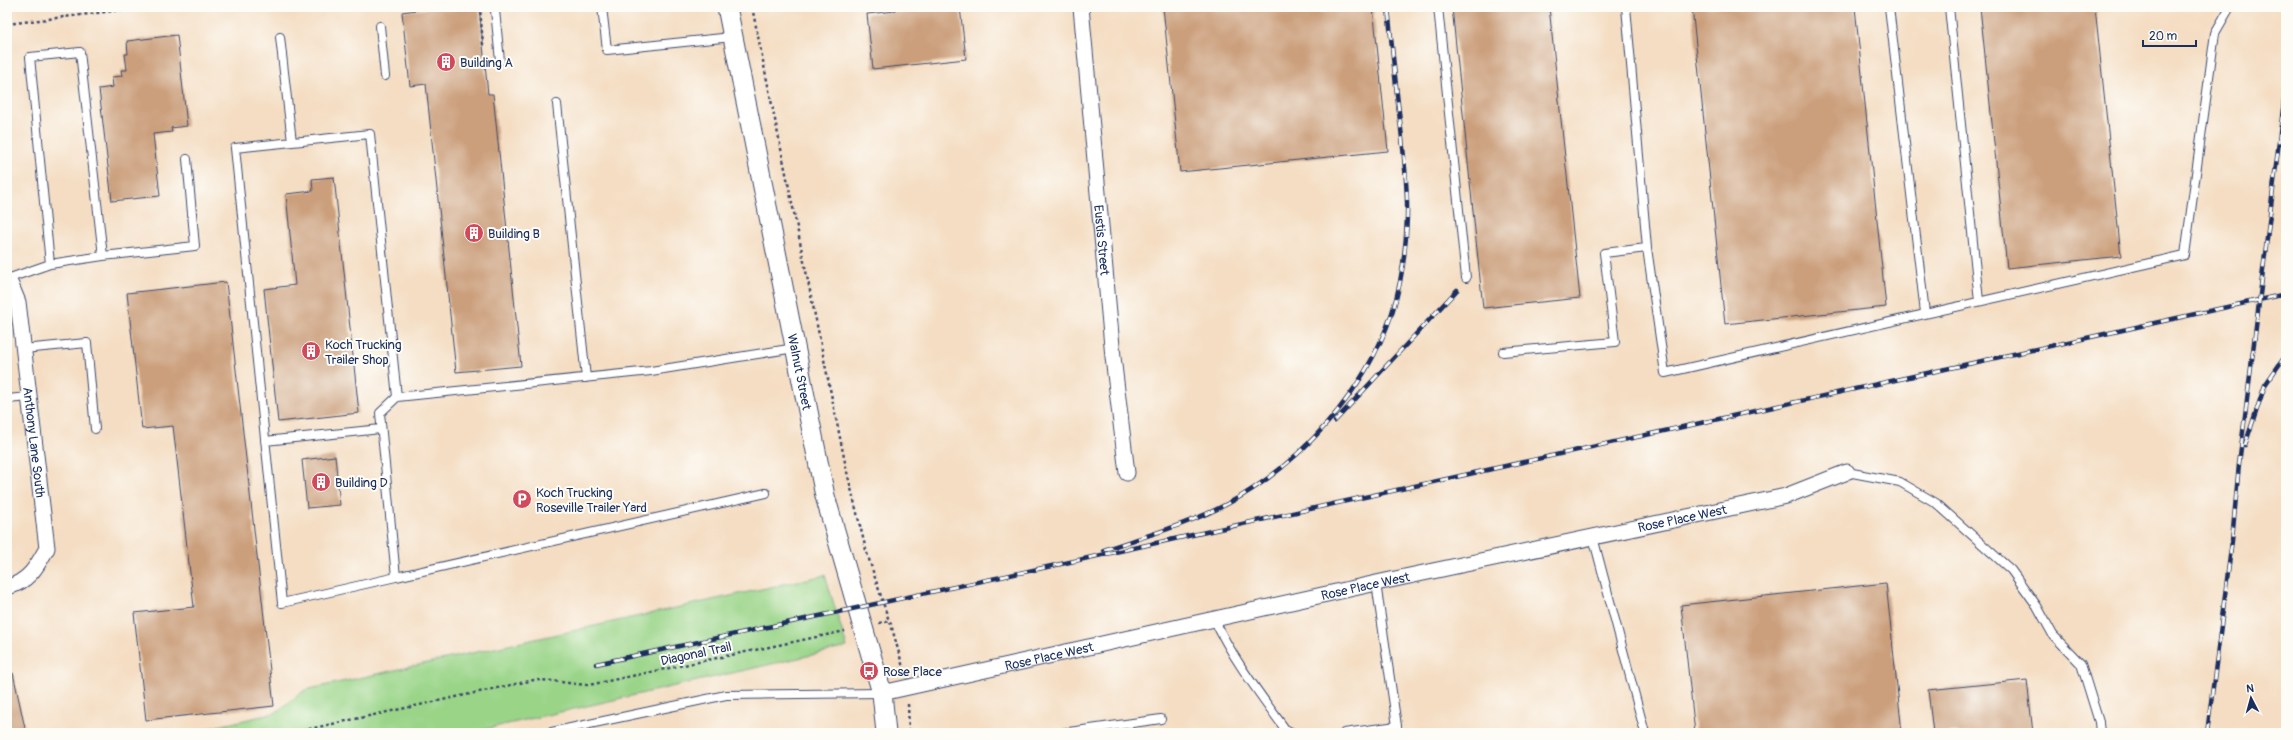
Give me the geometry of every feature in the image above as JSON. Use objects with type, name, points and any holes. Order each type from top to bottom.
[{"type":"street","name":"Walnut Street","points":[[727,7],[825,496],[882,693],[886,733]]},
{"type":"street","name":"Eustis Street","points":[[1081,7],[1113,357],[1127,473]]},
{"type":"street","name":"Anthony Lane South","points":[[7,280],[11,285],[18,302],[47,548],[30,576],[17,585],[7,587]]},
{"type":"street","name":"Rose Place West","points":[[882,693],[1376,583],[1786,496],[1847,472]]},
{"type":"lane","points":[[602,7],[606,50],[732,37]]},
{"type":"lane","points":[[1438,7],[1466,278]]},
{"type":"lane","points":[[1626,7],[1647,248],[1665,373],[2185,255],[2215,33],[2230,7]]},
{"type":"lane","points":[[1889,7],[1925,314]]},
{"type":"lane","points":[[1949,7],[1979,301]]},
{"type":"lane","points":[[495,10],[500,61]]},
{"type":"lane","points":[[380,26],[385,76]]},
{"type":"lane","points":[[280,37],[292,142]]},
{"type":"lane","points":[[50,264],[30,57],[80,52],[103,256]]},
{"type":"lane","points":[[557,104],[586,378]]},
{"type":"lane","points":[[397,397],[370,134],[235,148],[282,603],[766,493]]},
{"type":"lane","points":[[7,280],[50,264],[103,256],[195,246],[187,158]]},
{"type":"lane","points":[[1503,352],[1615,342],[1604,253],[1647,248]]},
{"type":"lane","points":[[23,348],[87,343],[95,429]]},
{"type":"lane","points":[[396,577],[380,413],[397,397],[651,371],[795,348]]},
{"type":"lane","points":[[7,399],[29,397]]},
{"type":"lane","points":[[265,441],[381,429]]},
{"type":"lane","points":[[1847,472],[1900,482],[1936,503],[2010,570],[2036,606],[2053,635],[2081,664],[2099,722],[2100,733]]},
{"type":"lane","points":[[1593,537],[1644,733]]},
{"type":"lane","points":[[1344,733],[1398,730],[1376,583]]},
{"type":"lane","points":[[1214,619],[1227,645],[1244,673],[1285,729],[1293,733]]},
{"type":"lane","points":[[547,733],[726,695],[882,693]]},
{"type":"lane","points":[[1062,733],[1161,719]]},
{"type":"path","points":[[7,24],[146,7]]},
{"type":"path","points":[[752,7],[847,472],[866,550],[890,621],[909,687],[907,716],[909,733]]},
{"type":"path","points":[[483,45],[480,10],[484,9]]},
{"type":"path","name":"Diagonal Trail","points":[[291,733],[534,680],[554,680],[571,684],[589,685],[890,621]]},
{"type":"green space","points":[[825,575],[847,647],[468,733],[188,733],[275,713],[305,690]]},
{"type":"building","name":"Building B","points":[[439,7],[479,7],[488,94],[493,94],[521,366],[456,372],[426,84],[410,86],[402,12]]},
{"type":"building","points":[[894,7],[960,7],[966,59],[873,69],[867,14],[895,11]]},
{"type":"building","points":[[1163,7],[1373,7],[1388,151],[1180,172]]},
{"type":"building","points":[[1452,7],[1549,7],[1580,298],[1483,308]]},
{"type":"building","points":[[1692,7],[1855,7],[1886,307],[1725,324]]},
{"type":"building","points":[[1980,7],[2095,7],[2121,256],[2007,268]]},
{"type":"building","points":[[177,35],[187,126],[171,128],[172,132],[153,134],[160,196],[112,201],[99,89],[113,87],[112,77],[122,76],[121,70],[127,70],[125,54],[128,54],[127,41]]},
{"type":"building","name":"Koch Trucking Trailer Shop","points":[[334,177],[359,413],[278,422],[264,289],[295,285],[286,194],[313,191],[312,179]]},
{"type":"building","points":[[226,282],[274,706],[146,720],[134,613],[194,607],[173,426],[142,429],[127,293]]},
{"type":"building","name":"Building D","points":[[335,456],[340,505],[307,508],[302,460]]},
{"type":"building","points":[[1886,583],[1902,733],[1695,733],[1681,605]]},
{"type":"building","points":[[13,673],[26,733],[7,733],[7,674]]},
{"type":"building","points":[[2027,680],[2033,733],[1933,733],[1928,690]]},
{"type":"railway","points":[[1104,550],[1199,517],[1229,503],[1256,487],[1305,447],[1348,398],[1365,371],[1380,342],[1392,313],[1401,277],[1406,241],[1406,173],[1388,7]]},
{"type":"railway","points":[[2207,733],[2232,541],[2239,464],[2286,85]]},
{"type":"railway","points":[[1335,421],[1457,290]]},
{"type":"railway","points":[[596,664],[1038,569],[2286,294]]},
{"type":"railway","points":[[2245,445],[2265,385],[2286,355]]},
{"type":"place","name":"Building A","points":[[446,62]]},
{"type":"place","name":"Building B","points":[[474,233]]},
{"type":"place","name":"Koch Trucking Trailer Shop","points":[[311,351]]},
{"type":"place","name":"Building D","points":[[321,482]]},
{"type":"place","name":"Koch Trucking Roseville Trailer Yard","points":[[522,499]]},
{"type":"place","name":"Rose Place","points":[[869,671]]}]
